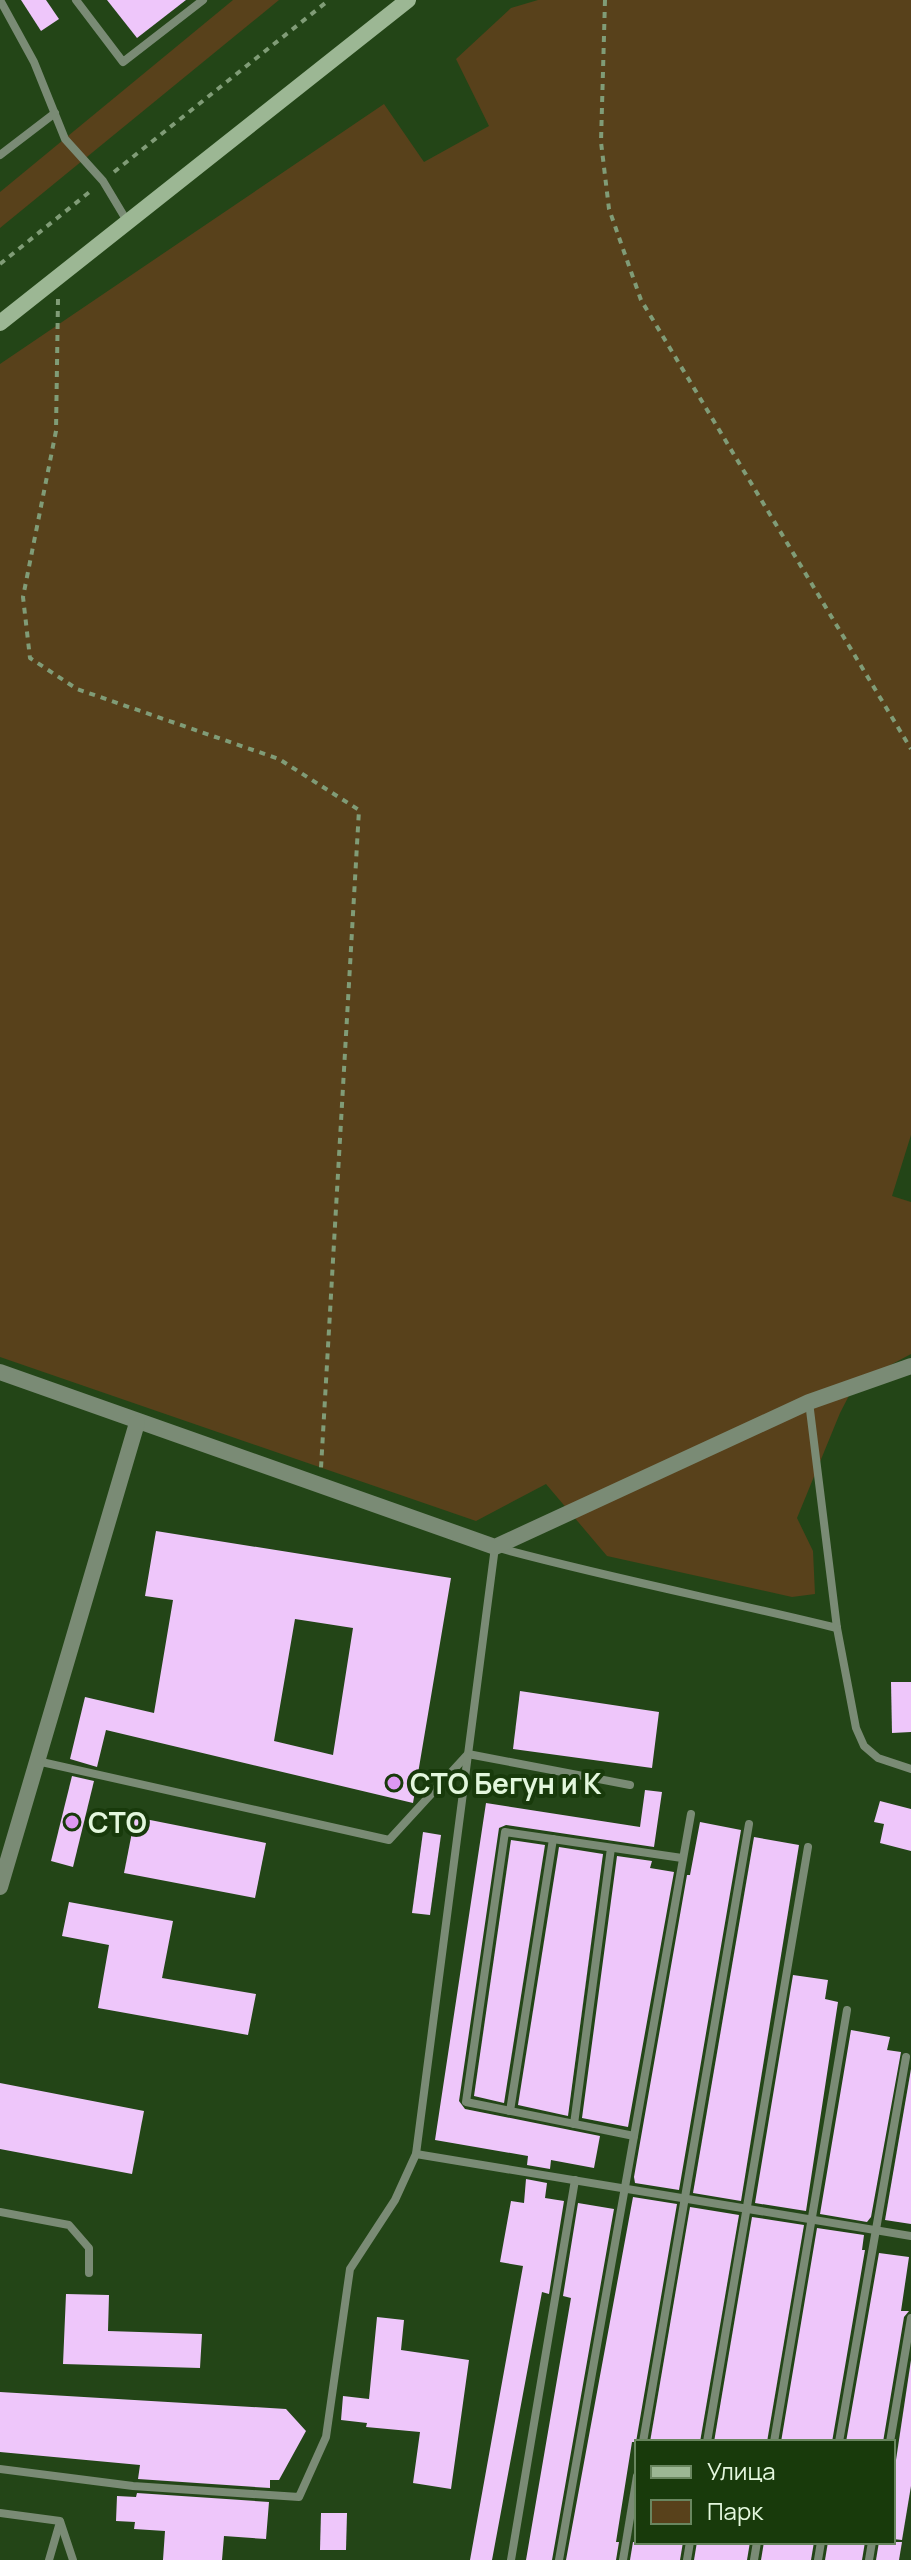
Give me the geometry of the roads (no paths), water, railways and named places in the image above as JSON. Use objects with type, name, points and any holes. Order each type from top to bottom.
[{"type":"main road","points":[[0,323],[408,0]]},
{"type":"street","points":[[0,1372],[137,1423],[495,1547],[809,1402],[911,1366]]},
{"type":"street","points":[[0,1887],[137,1423]]},
{"type":"lane","points":[[0,0],[34,62],[65,139],[103,181],[128,222]]},
{"type":"lane","points":[[76,0],[123,62],[203,0]]},
{"type":"lane","points":[[0,155],[55,113]]},
{"type":"lane","points":[[809,1402],[837,1628],[856,1728],[864,1746],[878,1758],[911,1769]]},
{"type":"lane","points":[[0,2469],[133,2486],[299,2497],[326,2437],[350,2269],[395,2200],[416,2154],[495,1547],[605,1577],[702,1595],[837,1628]]},
{"type":"lane","points":[[37,1761],[389,1840],[468,1754]]},
{"type":"lane","points":[[468,1754],[630,1785]]},
{"type":"lane","points":[[559,2560],[691,1814]]},
{"type":"lane","points":[[643,2440],[749,1824]]},
{"type":"lane","points":[[634,2136],[466,2102],[505,1832],[682,1858]]},
{"type":"lane","points":[[510,2111],[553,1839]]},
{"type":"lane","points":[[707,2440],[808,1847]]},
{"type":"lane","points":[[574,2124],[611,1848]]},
{"type":"lane","points":[[774,2440],[847,2010]]},
{"type":"lane","points":[[839,2440],[906,2057]]},
{"type":"lane","points":[[416,2154],[911,2236]]},
{"type":"lane","points":[[511,2560],[575,2180]]},
{"type":"lane","points":[[0,2212],[69,2225],[89,2248],[89,2273]]},
{"type":"lane","points":[[890,2440],[911,2318]]},
{"type":"lane","points":[[623,2560],[635,2488]]},
{"type":"lane","points":[[0,2513],[60,2521]]},
{"type":"lane","points":[[49,2560],[60,2521]]},
{"type":"lane","points":[[60,2521],[73,2560]]},
{"type":"place","name":"СТО Бегун и К","points":[[394,1783]]},
{"type":"place","name":"СТО","points":[[72,1822]]}]
